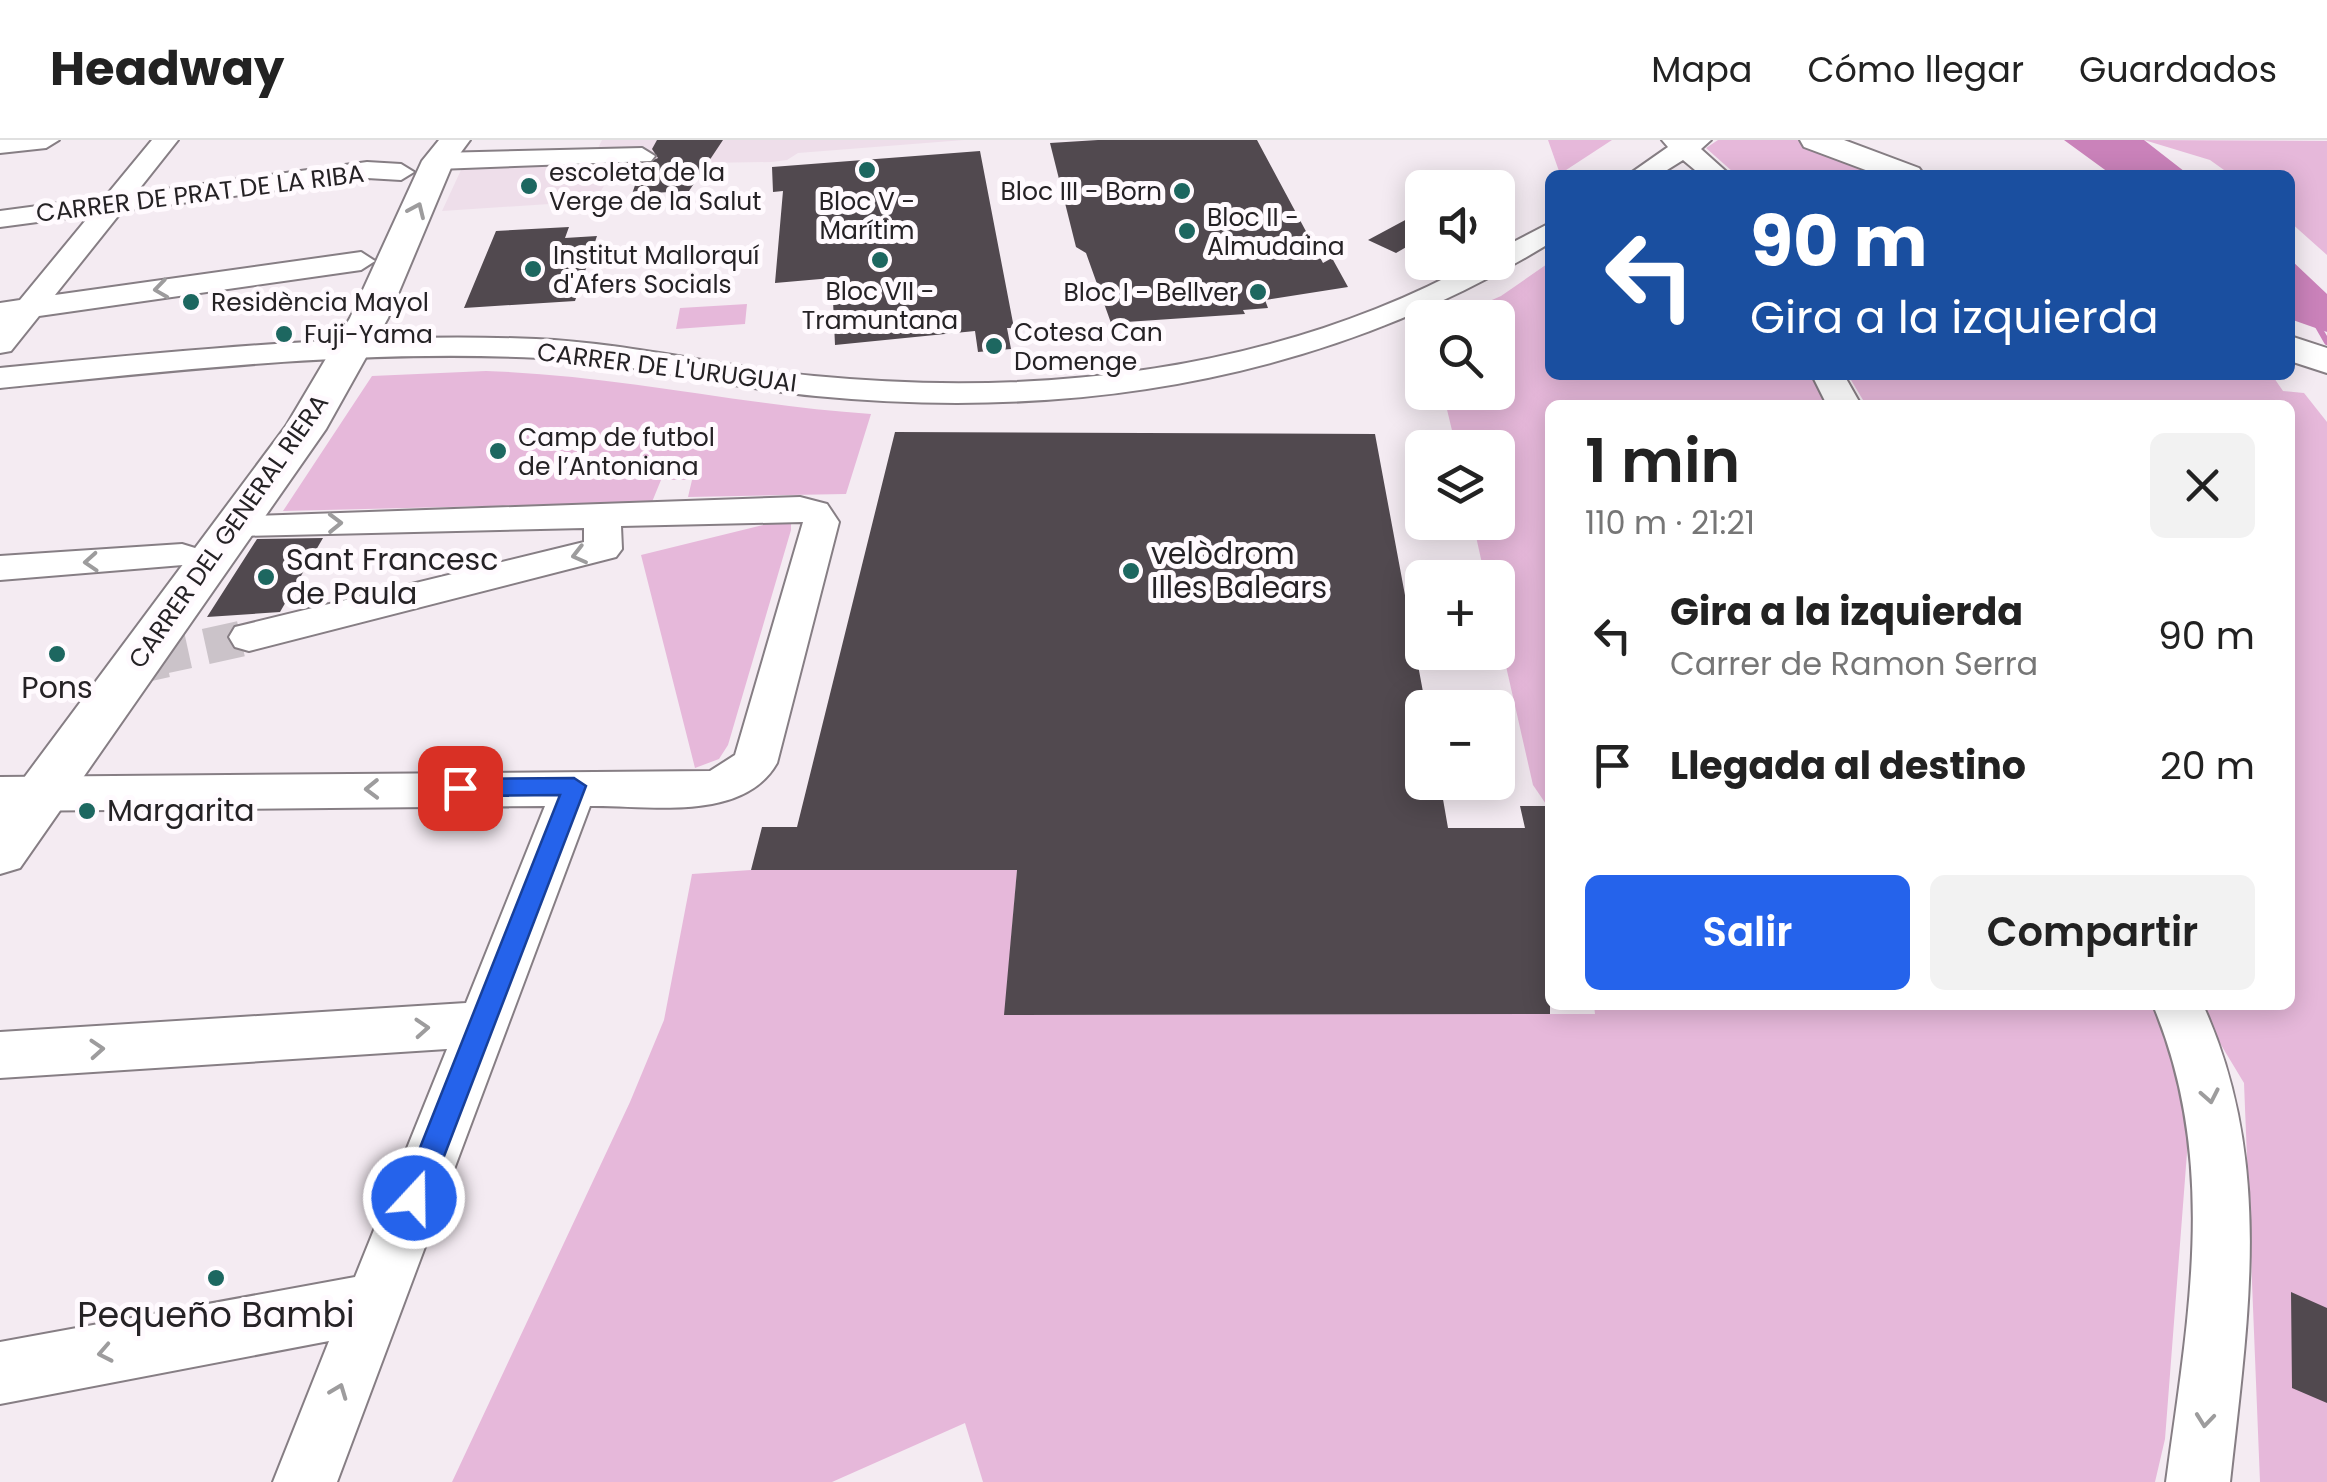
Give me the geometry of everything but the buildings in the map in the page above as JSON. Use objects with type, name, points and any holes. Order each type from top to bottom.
[{"type":"main road","points":[[1815,140],[1895,170]]},
{"type":"main road","points":[[1858,140],[1932,170]]},
{"type":"main road","name":"CARRER DEL GENERAL RIERA","points":[[13,798],[238,525],[305,429],[361,261],[401,172],[439,147]]},
{"type":"main road","name":"CARRER DEL GENERAL RIERA","points":[[0,852],[13,798],[334,348],[439,147]]},
{"type":"main road","points":[[2295,333],[2327,344]]},
{"type":"main road","points":[[2295,350],[2327,361]]},
{"type":"street","points":[[0,144],[46,140]]},
{"type":"street","points":[[0,344],[15,310],[114,204],[165,140]]},
{"type":"street","points":[[1648,170],[1681,142]]},
{"type":"street","points":[[1622,170],[1681,142]]},
{"type":"street","points":[[1681,142],[1709,170]]},
{"type":"street","points":[[439,147],[642,156]]},
{"type":"street","name":"CARRER DE PRAT DE LA RIBA","points":[[0,219],[367,170],[401,172]]},
{"type":"street","points":[[1515,234],[1545,215]]},
{"type":"street","name":"CARRER DE L'URUGUAI","points":[[334,348],[588,352],[722,374],[856,389],[1071,386],[1206,368],[1338,335],[1452,289],[1545,234]]},
{"type":"street","points":[[15,310],[361,261]]},
{"type":"street","name":"CARRER DE L'URUGUAI","points":[[334,348],[456,336],[592,339],[848,375],[947,378],[1055,373],[1166,360],[1286,335],[1405,294],[1431,280]]},
{"type":"street","points":[[0,378],[334,348]]},
{"type":"street","points":[[13,798],[574,786],[712,788],[737,779],[755,763],[821,522],[814,512],[800,508],[238,525]]},
{"type":"street","points":[[250,636],[603,550],[602,516]]},
{"type":"street","points":[[0,568],[182,556]]},
{"type":"street","points":[[304,1482],[574,786]]},
{"type":"street","points":[[2180,1010],[2206,1070],[2219,1142],[2220,1224],[2198,1482]]},
{"type":"street","points":[[0,1056],[482,1024]]},
{"type":"street","points":[[0,1373],[373,1303]]},
{"type":"shaded area","points":[[602,140],[964,140],[798,153],[787,160],[772,162],[641,164],[649,151],[480,155],[467,152],[598,148]]},
{"type":"shaded area","points":[[1548,140],[1612,140],[1566,170],[1559,170]]},
{"type":"shaded area","points":[[1718,140],[1799,140],[1824,145],[1872,170],[1731,170],[1706,148]]},
{"type":"shaded area","points":[[2064,140],[2144,140],[2183,170],[2105,170]]},
{"type":"shaded area","points":[[2144,140],[2327,141],[2327,255],[2295,226],[2295,170],[2224,170],[2210,160]]},
{"type":"shaded area","name":"escoleta de la Verge de la Salut","points":[[617,164],[595,201],[442,211],[461,170],[467,167]]},
{"type":"shaded area","points":[[2295,264],[2327,294],[2327,332],[2295,321]]},
{"type":"shaded area","points":[[1545,265],[1545,380],[1819,380],[1830,400],[1545,400],[1545,803],[1533,785],[1515,690],[1511,690],[1507,670],[1515,670],[1515,560],[1481,560],[1477,540],[1515,540],[1515,430],[1452,430],[1447,410],[1515,410],[1515,300],[1492,300]]},
{"type":"shaded area","points":[[747,304],[745,324],[676,329],[680,308]]},
{"type":"shaded area","points":[[486,371],[583,378],[871,414],[846,494],[688,497],[692,480],[661,480],[652,502],[283,511],[372,376]]},
{"type":"shaded area","points":[[1851,380],[2275,380],[2283,391],[2304,393],[2327,422],[2327,1482],[2260,1482],[2244,1083],[2200,1010],[2295,1010],[2295,400],[1863,400]]},
{"type":"shaded area","points":[[783,520],[791,524],[791,530],[728,745],[719,759],[695,768],[641,555]]},
{"type":"shaded area","points":[[751,870],[1017,870],[1005,1015],[2154,1010],[2174,1057],[2189,1127],[2165,1439],[2155,1482],[983,1482],[965,1423],[832,1482],[452,1482],[630,1102],[664,1020],[692,874]]},
{"type":"waterway","points":[[2315,321],[2327,342]]},
{"type":"tunnel","points":[[153,658],[249,637]]},
{"type":"tunnel","points":[[138,661],[165,655]]},
{"type":"place","name":"Bloc V - Marítim","points":[[867,170]]},
{"type":"place","name":"escoleta de la Verge de la Salut","points":[[529,186]]},
{"type":"place","name":"Bloc III - Born","points":[[1182,191]]},
{"type":"place","name":"Bloc II - Almudaina","points":[[1187,231]]},
{"type":"place","name":"Bloc VII - Tramuntana","points":[[880,260]]},
{"type":"place","name":"Institut Mallorquí d'Afers Socials","points":[[533,269]]},
{"type":"place","name":"Bloc I - Bellver","points":[[1258,292]]},
{"type":"place","name":"Residència Mayol","points":[[191,302]]},
{"type":"place","name":"Fuji-Yama","points":[[284,334]]},
{"type":"place","name":"Cotesa Can Domenge","points":[[994,346]]},
{"type":"place","name":"Camp de futbol de l’Antoniana","points":[[498,451]]},
{"type":"place","name":"velòdrom Illes Balears","points":[[1131,571]]},
{"type":"place","name":"Sant Francesc de Paula","points":[[266,577]]},
{"type":"place","name":"Pons","points":[[57,654]]},
{"type":"place","name":"Margarita","points":[[87,811]]},
{"type":"place","name":"Pequeño Bambi","points":[[216,1278]]},
{"type":"route","points":[[414,1198],[574,786],[460,788]]}]
